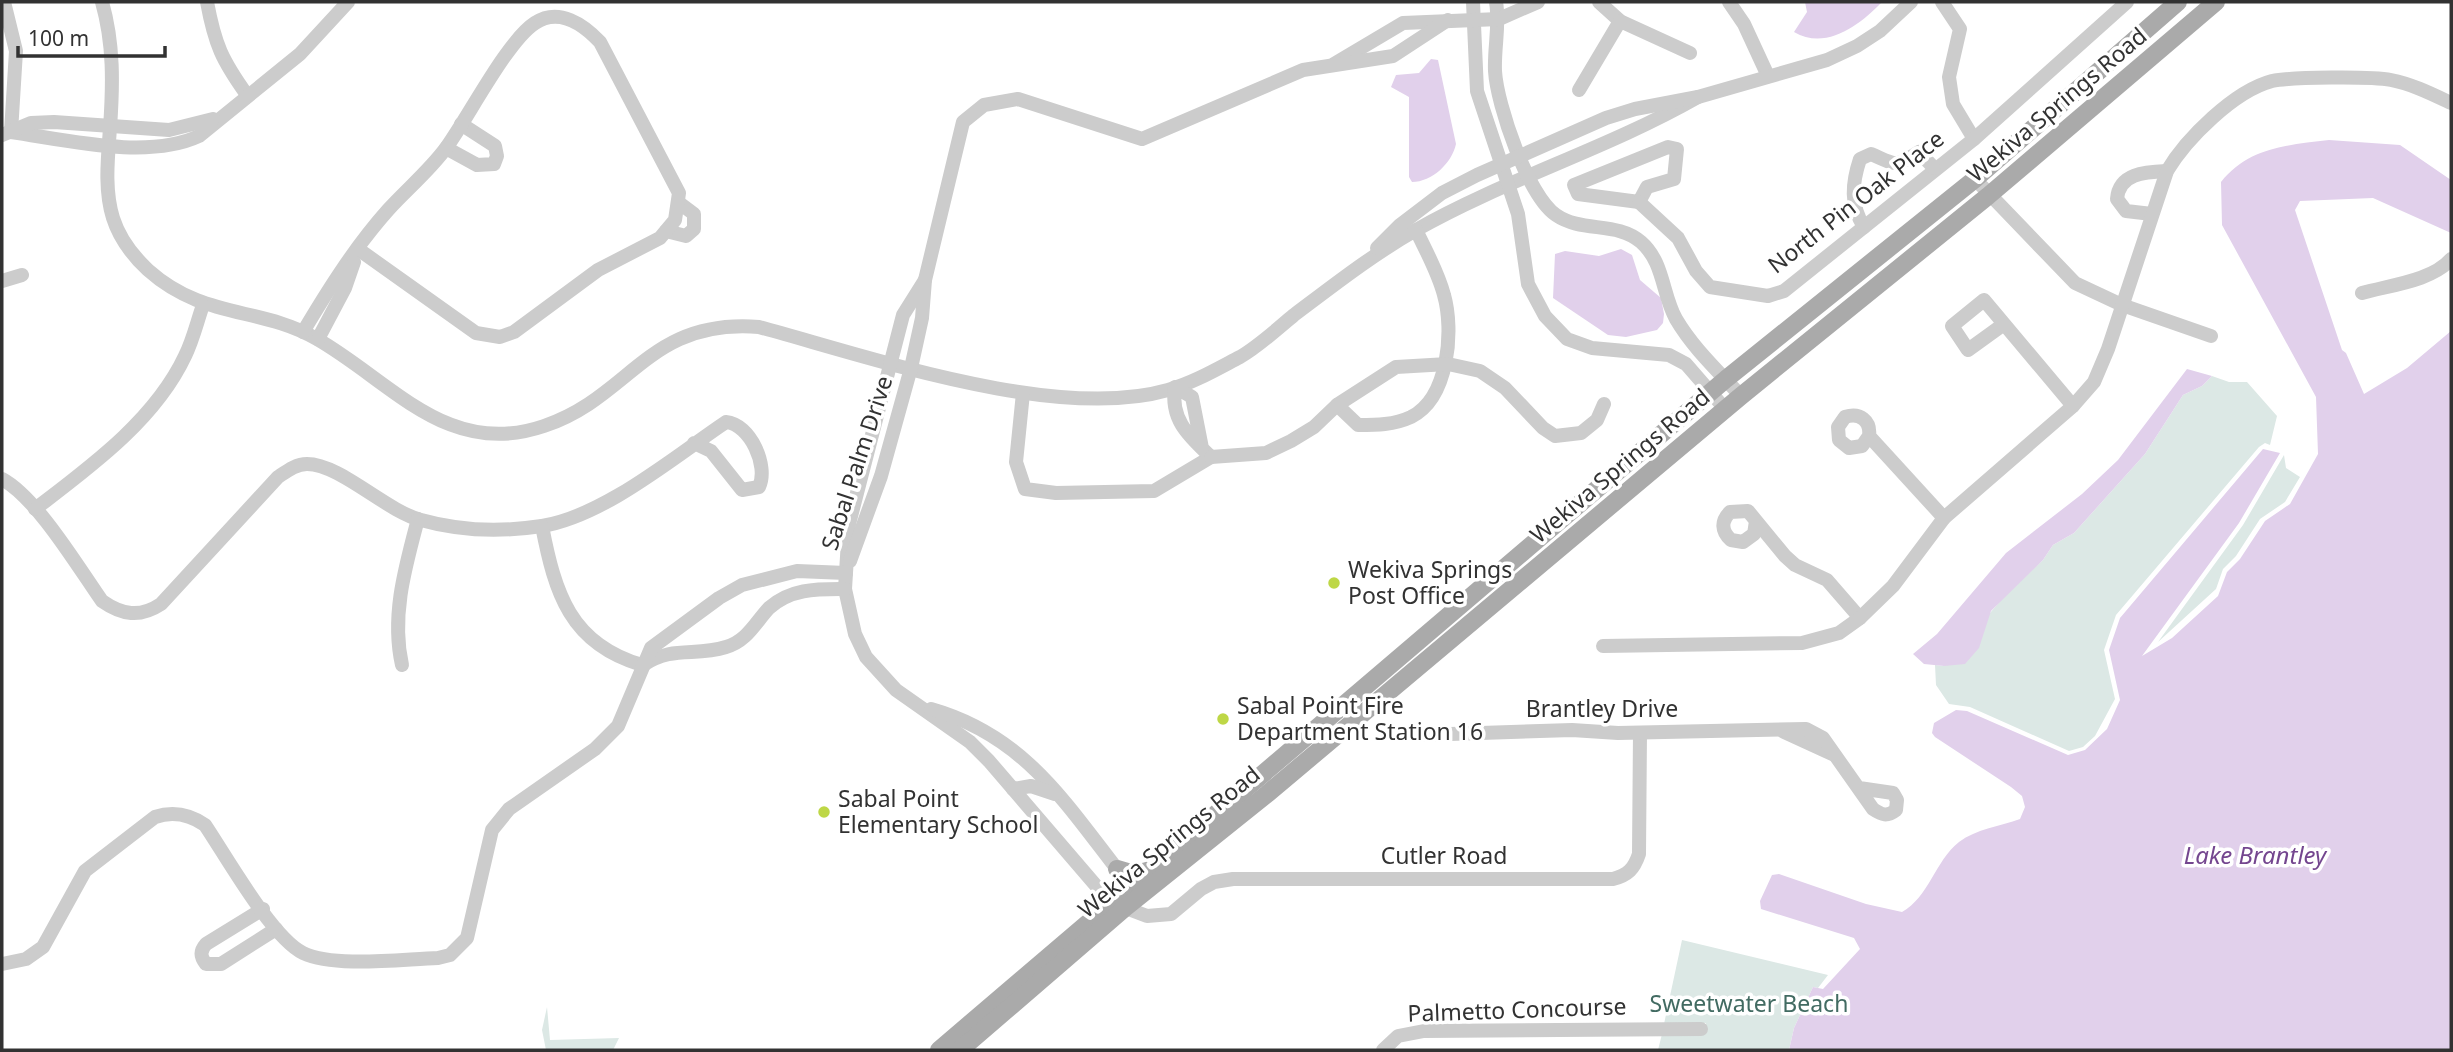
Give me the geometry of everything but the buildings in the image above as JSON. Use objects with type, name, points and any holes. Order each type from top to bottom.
[{"type":"main road","name":"Wekiva Springs Road","points":[[960,1050],[1118,905],[1128,887],[1726,379],[1975,179],[2178,2]]},
{"type":"main road","name":"Wekiva Springs Road","points":[[939,1050],[1118,905],[1267,794],[1741,396],[1988,196],[2216,2]]},
{"type":"main road","points":[[1354,696],[1367,710]]},
{"type":"main road","points":[[1255,779],[1267,794]]},
{"type":"main road","points":[[1117,869],[1134,874],[1147,871]]},
{"type":"street","points":[[4,2],[16,51],[7,134]]},
{"type":"street","name":"Sabal Palm Drive","points":[[102,2],[113,53],[107,176],[113,218],[131,253],[174,291],[203,305],[303,332],[318,339],[420,412],[460,429],[490,433],[526,431],[572,414],[652,354],[703,329],[732,325],[759,327],[911,368],[1023,393],[1126,398],[1175,387],[1243,355],[1361,263],[1400,225],[1442,193],[1606,118],[1635,109],[1698,97]]},
{"type":"street","points":[[207,2],[214,40],[226,65],[247,95]]},
{"type":"street","points":[[7,134],[109,145],[159,147],[184,143],[199,136],[300,54],[348,2]]},
{"type":"street","points":[[1474,2],[1477,90],[1518,214],[1528,284],[1545,316],[1567,340],[1592,348],[1669,355],[1686,364],[1726,410]]},
{"type":"street","points":[[1496,2],[1499,19],[1497,82],[1505,114],[1521,156],[1544,205],[1558,217],[1579,225],[1618,229],[1641,242],[1659,267],[1674,315],[1689,340],[1741,396]]},
{"type":"street","points":[[1332,65],[1403,23],[1499,19],[1538,2]]},
{"type":"street","points":[[1599,2],[1620,21],[1690,53]]},
{"type":"street","points":[[1729,2],[1744,24],[1768,76]]},
{"type":"street","points":[[1698,97],[1827,60],[1857,47],[1880,32],[1911,2]]},
{"type":"street","points":[[1942,2],[1960,29],[1949,76],[1953,104],[1974,139]]},
{"type":"street","name":"North Pin Oak Place","points":[[1639,202],[1678,238],[1696,271],[1710,288],[1768,296],[1784,291],[1934,168],[1974,139],[2127,2]]},
{"type":"street","points":[[303,332],[334,281],[358,249],[387,212],[446,148],[520,37],[544,19],[570,19],[583,24],[600,42],[679,193],[675,220],[660,238],[598,270],[513,332],[500,337],[476,332],[358,249]]},
{"type":"street","points":[[911,368],[922,318],[925,280],[958,136],[964,122],[984,105],[1018,99],[1142,139],[1303,70],[1393,56],[1448,20]]},
{"type":"street","points":[[1579,90],[1620,21]]},
{"type":"street","points":[[1604,646],[1802,643],[1839,634],[1860,618],[1893,586],[1944,519],[2073,406],[2094,382],[2167,171],[2182,146],[2236,101],[2272,81],[2389,79],[2451,103]]},
{"type":"street","name":"Sabal Palm Drive","points":[[1361,263],[1416,230],[1652,123],[1698,97]]},
{"type":"street","points":[[7,134],[31,123],[169,130],[219,118]]},
{"type":"street","points":[[446,148],[477,165],[494,164],[497,156],[495,146],[461,124]]},
{"type":"street","points":[[1668,147],[1677,149],[1674,178],[1647,187],[1639,202],[1578,194],[1574,185],[1668,147]]},
{"type":"street","points":[[1864,227],[1856,215],[1853,196],[1860,159],[1871,154],[1892,165],[1904,163],[1919,152],[1934,168]]},
{"type":"street","points":[[2152,214],[2126,211],[2117,200],[2118,189],[2128,178],[2167,171]]},
{"type":"street","points":[[1975,179],[1988,196],[2075,283],[2122,304],[2211,336]]},
{"type":"street","points":[[666,231],[686,236],[694,229],[694,214],[678,202]]},
{"type":"street","points":[[1337,405],[1358,425],[1385,425],[1413,416],[1429,399],[1448,364],[1448,317],[1444,295],[1416,230]]},
{"type":"street","points":[[318,339],[345,288],[358,249]]},
{"type":"street","points":[[2362,293],[2438,270],[2451,258]]},
{"type":"street","points":[[2,281],[22,275]]},
{"type":"street","points":[[890,362],[903,315],[925,280]]},
{"type":"street","points":[[2004,324],[1968,350],[1952,326],[1984,300],[2073,406]]},
{"type":"street","points":[[35,509],[106,454],[157,398],[185,357],[203,305]]},
{"type":"street","name":"Sabal Palm Drive","points":[[890,362],[849,524],[845,589],[855,634],[866,657],[896,690],[970,742],[1118,905]]},
{"type":"street","points":[[1023,393],[1016,462],[1025,489],[1056,492],[1154,491],[1207,453],[1247,457],[1266,453],[1314,427],[1337,405],[1396,367],[1448,364],[1479,371],[1505,388],[1543,428],[1555,436],[1581,433],[1597,420],[1604,404]]},
{"type":"street","name":"Sabal Palm Drive","points":[[846,573],[881,476],[911,368]]},
{"type":"street","points":[[1175,387],[1192,397],[1207,453]]},
{"type":"street","points":[[2,479],[11,484],[35,509],[102,601],[113,609],[140,614],[161,604],[278,477],[297,466],[319,466],[418,519],[463,529],[542,526],[596,509],[694,443],[726,422],[743,427],[748,433],[762,470],[759,487],[742,490],[711,451],[694,443]]},
{"type":"street","points":[[1869,436],[1944,519]]},
{"type":"street","points":[[402,666],[397,642],[401,591],[418,519]]},
{"type":"street","points":[[1756,522],[1795,565],[1827,580],[1860,618]]},
{"type":"street","points":[[542,526],[551,571],[565,609],[583,632],[616,658],[642,666]]},
{"type":"street","points":[[2,964],[36,954],[43,947],[85,871],[155,817],[166,813],[195,818],[205,825],[276,929],[298,950],[328,959],[438,958],[459,949],[472,922],[486,845],[492,830],[509,809],[595,749],[618,726],[632,699],[642,666],[651,648],[742,585],[797,571],[846,573]]},
{"type":"street","points":[[642,666],[659,654],[675,650],[727,647],[744,639],[783,598],[798,591],[845,589]]},
{"type":"street","name":"Sabal Palm Drive","points":[[919,705],[965,719],[988,731],[1033,766],[1117,869],[1128,887]]},
{"type":"street","name":"Brantley Drive","points":[[1420,735],[1572,730],[1640,733],[1783,731],[1805,734],[1833,755],[1859,788]]},
{"type":"street","name":"Cutler Road","points":[[1118,905],[1147,916],[1171,915],[1200,889],[1214,882],[1233,879],[1613,879],[1625,876],[1635,866],[1639,854],[1640,733]]},
{"type":"street","points":[[1013,789],[1044,788],[1058,795]]},
{"type":"street","points":[[263,909],[206,944],[201,950],[201,958],[206,964],[221,964],[276,929]]},
{"type":"street","name":"Palmetto Concourse","points":[[1383,1050],[1398,1036],[1424,1031],[1701,1028]]},
{"type":"green space","points":[[2212,376],[2229,382],[2247,382],[2277,416],[2270,445],[2265,443],[2259,447],[2116,615],[2104,650],[2115,699],[2095,736],[2083,747],[2069,751],[1970,707],[1949,704],[1936,685],[1935,665],[1944,666],[2009,591],[2043,560],[2053,545],[2074,533],[2145,454],[2183,395],[2202,386]]},
{"type":"green space","points":[[2284,455],[2286,468],[2300,477],[2285,502],[2260,519],[2236,556],[2223,569],[2216,589],[2158,642],[2243,525]]},
{"type":"green space","name":"Sweetwater Beach","points":[[1682,940],[1828,975],[1818,988],[1813,987],[1794,1028],[1789,1050],[1658,1050],[1662,1034],[1706,1033],[1706,1023],[1664,1024]]},
{"type":"green space","points":[[547,1007],[550,1040],[619,1038],[613,1050],[546,1050],[542,1030]]},
{"type":"water","points":[[1805,2],[1882,2],[1853,27],[1842,33],[1818,39],[1794,32],[1807,12]]},
{"type":"water","points":[[1431,59],[1438,60],[1456,144],[1450,158],[1440,170],[1427,179],[1412,182],[1409,177],[1409,97],[1391,87],[1396,75],[1419,73]]},
{"type":"water","name":"Lake Brantley","points":[[2329,140],[2400,145],[2451,180],[2451,233],[2373,198],[2300,201],[2295,210],[2342,350],[2346,353],[2364,394],[2407,368],[2451,331],[2451,1050],[1789,1050],[1794,1028],[1813,987],[1823,989],[1860,949],[1854,938],[1761,909],[1760,901],[1772,875],[1779,874],[1866,904],[1902,912],[1919,897],[1944,859],[1959,842],[1981,831],[2020,819],[2025,807],[2022,796],[2011,787],[1935,737],[1932,733],[1934,723],[1956,710],[1967,711],[2068,755],[2085,750],[2107,729],[2120,700],[2109,650],[2120,618],[2263,449],[2280,453],[2239,523],[2142,656],[2172,638],[2218,596],[2227,572],[2240,559],[2265,521],[2290,504],[2318,454],[2316,397],[2222,225],[2221,182],[2244,161],[2257,155],[2284,146]]},
{"type":"water","points":[[1621,249],[1632,255],[1640,280],[1661,298],[1663,323],[1657,330],[1626,337],[1608,335],[1553,298],[1555,254],[1565,251],[1599,256]]},
{"type":"water","points":[[2187,369],[2212,376],[2202,386],[2183,395],[2145,454],[2074,533],[2053,545],[2043,560],[1991,611],[1979,648],[1965,664],[1924,664],[1913,654],[1937,634],[2006,553],[2082,494],[2118,460]]},
{"type":"place","name":"Wekiva Springs Post Office","points":[[1334,583]]},
{"type":"place","name":"Sabal Point Fire Department Station 16","points":[[1223,719]]},
{"type":"place","name":"Sabal Point Elementary School","points":[[824,812]]}]
